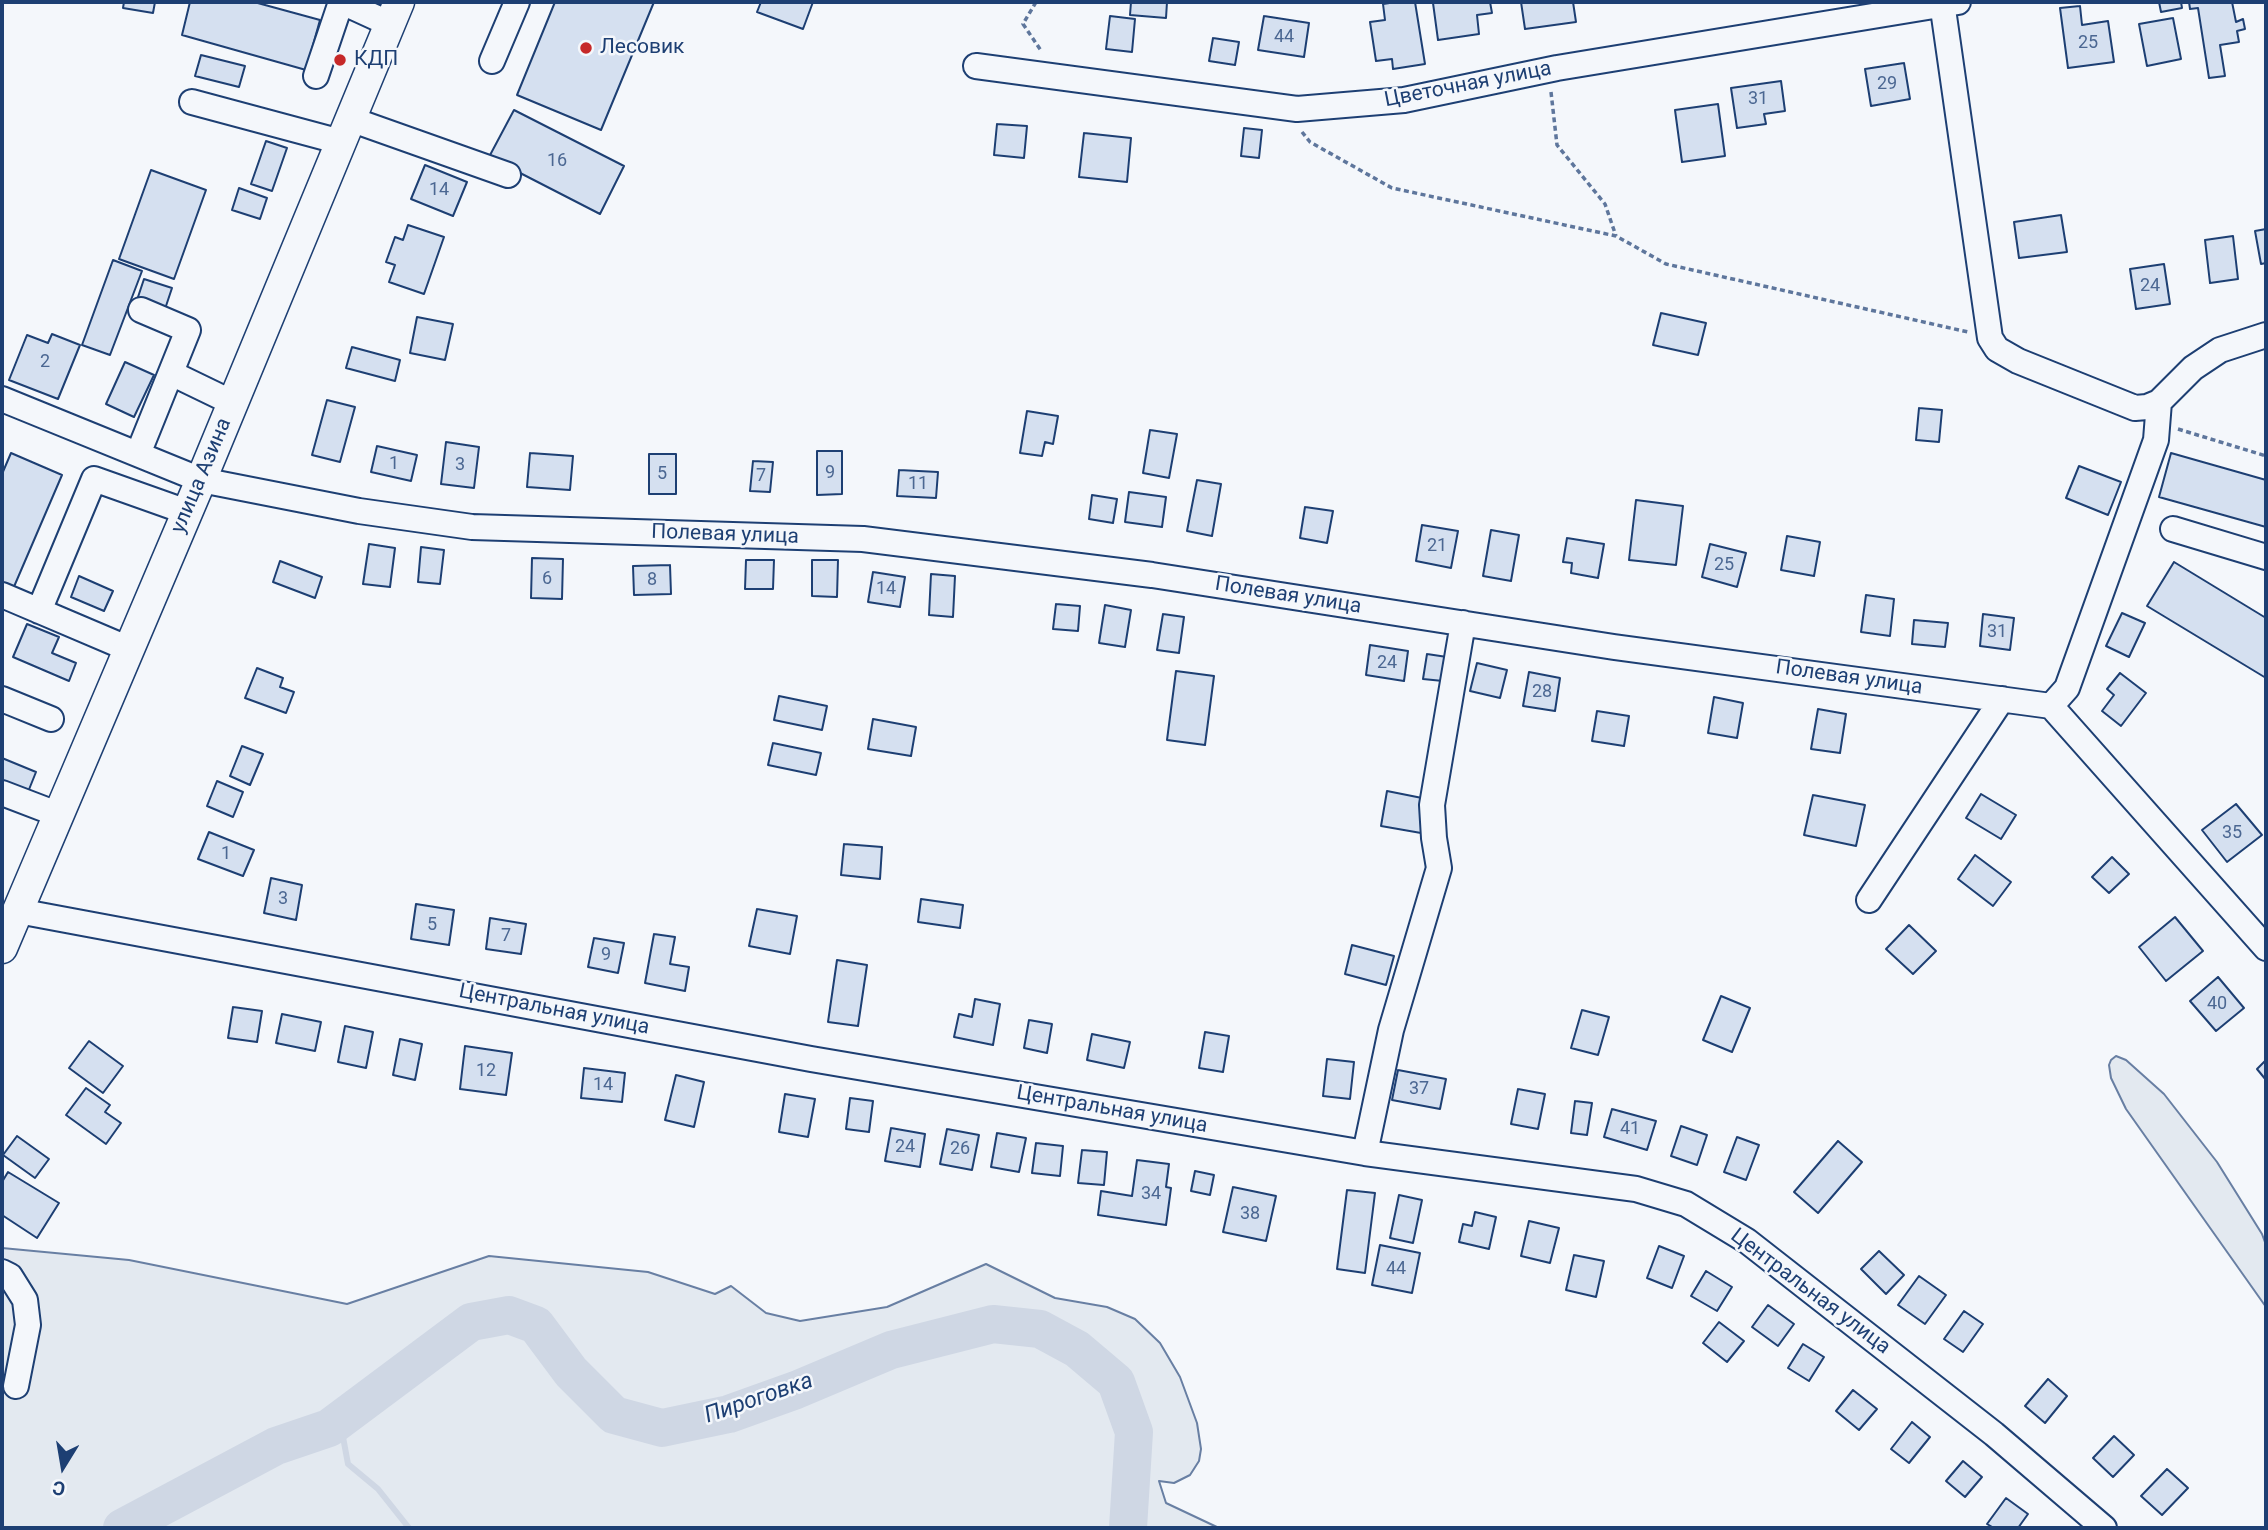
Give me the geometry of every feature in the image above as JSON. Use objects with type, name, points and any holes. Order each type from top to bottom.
[{"type":"main road","name":"улица Азина","points":[[2,948],[233,404],[395,13]]},
{"type":"street","points":[[316,76],[342,2],[395,13]]},
{"type":"street","points":[[492,61],[517,2]]},
{"type":"street","points":[[1948,3],[1990,338],[1997,349],[2018,361],[2135,408],[2147,407],[2158,412]]},
{"type":"street","name":"Цветочная улица","points":[[976,66],[1297,109],[1404,100],[1557,68],[1948,3]]},
{"type":"street","points":[[192,102],[346,131],[508,175]]},
{"type":"street","points":[[138,454],[188,330],[141,310]]},
{"type":"street","points":[[2266,335],[2220,350],[2204,359],[2158,412],[2156,440],[2067,688],[2051,706],[2266,948]]},
{"type":"street","points":[[171,373],[233,404]]},
{"type":"street","name":"Полевая улица","points":[[2,399],[201,480],[359,511],[472,527],[863,539],[1152,575],[1614,647],[2051,706]]},
{"type":"street","points":[[39,611],[94,480],[187,512]]},
{"type":"street","points":[[2174,529],[2266,557]]},
{"type":"street","points":[[2,595],[129,649]]},
{"type":"street","points":[[1365,1153],[1391,1030],[1439,869],[1432,805],[1463,623]]},
{"type":"street","points":[[2,699],[51,719]]},
{"type":"street","points":[[1869,900],[2002,699]]},
{"type":"street","points":[[2,793],[57,814]]},
{"type":"street","name":"Центральная улица","points":[[18,911],[811,1059],[1365,1153],[1636,1189],[1686,1204],[1747,1241],[1994,1434],[2104,1528]]},
{"type":"street","points":[[2,1272],[10,1276],[25,1300],[29,1325],[16,1387]]},
{"type":"path","points":[[1036,2],[1023,24],[1042,52],[1062,65],[1065,78]]},
{"type":"path","points":[[1557,68],[1551,90],[1558,145],[1605,204],[1616,236]]},
{"type":"path","points":[[1279,105],[1310,142],[1391,188],[1616,236],[1666,264],[1990,338]]},
{"type":"path","points":[[2158,412],[2266,456]]},
{"type":"shaded area","points":[[2116,1056],[2126,1060],[2164,1094],[2217,1162],[2262,1234],[2266,1245],[2266,1307],[2126,1109],[2111,1078],[2109,1065]]},
{"type":"shaded area","points":[[2,1248],[129,1260],[347,1304],[489,1256],[648,1272],[715,1294],[731,1286],[766,1313],[800,1321],[887,1307],[986,1264],[1055,1298],[1107,1307],[1135,1319],[1160,1343],[1180,1377],[1197,1423],[1201,1449],[1199,1461],[1190,1475],[1174,1483],[1159,1481],[1166,1503],[1219,1528],[2,1528]]},
{"type":"building","points":[[124,2],[155,2],[153,13],[123,8]]},
{"type":"building","points":[[190,2],[254,2],[320,20],[306,70],[182,35]]},
{"type":"building","points":[[555,2],[654,2],[601,130],[517,95]]},
{"type":"building","points":[[761,2],[813,2],[803,29],[757,12]]},
{"type":"building","points":[[1131,2],[1167,2],[1166,18],[1130,15]]},
{"type":"building","points":[[1415,2],[1425,64],[1393,69],[1392,59],[1376,61],[1370,22],[1385,20],[1383,4]]},
{"type":"building","points":[[1490,2],[1492,13],[1477,15],[1479,34],[1438,40],[1433,3]]},
{"type":"building","points":[[1521,2],[1573,2],[1576,22],[1525,29]]},
{"type":"building","points":[[2159,2],[2181,2],[2182,8],[2161,12]]},
{"type":"building","points":[[2189,2],[2232,2],[2236,22],[2243,19],[2245,29],[2237,31],[2239,42],[2220,45],[2225,76],[2209,78],[2198,8],[2190,9]]},
{"type":"building","points":[[2080,6],[2082,25],[2108,21],[2114,62],[2068,68],[2060,8]]},
{"type":"building","points":[[1110,16],[1135,19],[1132,52],[1106,49]]},
{"type":"building","points":[[1264,16],[1309,23],[1304,57],[1258,50]]},
{"type":"building","points":[[2173,18],[2181,59],[2147,66],[2139,24]]},
{"type":"building","points":[[1213,38],[1239,42],[1235,65],[1209,61]]},
{"type":"building","points":[[201,55],[245,66],[239,87],[195,76]]},
{"type":"building","points":[[1904,63],[1910,99],[1871,106],[1865,69]]},
{"type":"building","points":[[1781,81],[1785,111],[1764,114],[1766,124],[1737,128],[1731,88]]},
{"type":"building","points":[[1718,104],[1725,156],[1682,162],[1675,110]]},
{"type":"building","points":[[514,110],[624,166],[600,214],[489,157]]},
{"type":"building","points":[[997,124],[1027,126],[1024,158],[994,155]]},
{"type":"building","points":[[1244,128],[1262,130],[1259,158],[1241,156]]},
{"type":"building","points":[[1084,133],[1131,138],[1127,182],[1079,177]]},
{"type":"building","points":[[266,141],[287,148],[272,191],[251,184]]},
{"type":"building","points":[[425,165],[467,182],[453,216],[411,199]]},
{"type":"building","points":[[151,170],[206,190],[174,279],[119,259]]},
{"type":"building","points":[[239,188],[267,198],[260,219],[232,210]]},
{"type":"building","points":[[2061,215],[2067,252],[2019,258],[2014,222]]},
{"type":"building","points":[[408,225],[444,237],[424,294],[389,282],[395,265],[386,262],[395,237],[403,240]]},
{"type":"building","points":[[2266,229],[2266,263],[2261,264],[2255,231]]},
{"type":"building","points":[[2233,236],[2238,279],[2210,283],[2205,240]]},
{"type":"building","points":[[113,260],[142,271],[110,355],[82,345]]},
{"type":"building","points":[[2164,264],[2170,304],[2136,309],[2130,269]]},
{"type":"building","points":[[144,279],[172,288],[165,309],[137,300]]},
{"type":"building","points":[[1661,313],[1706,323],[1698,355],[1653,345]]},
{"type":"building","points":[[417,317],[453,324],[445,360],[410,353]]},
{"type":"building","points":[[52,334],[80,345],[58,399],[9,380],[27,335],[48,343]]},
{"type":"building","points":[[352,347],[400,360],[395,381],[346,368]]},
{"type":"building","points":[[125,362],[154,375],[134,417],[106,404]]},
{"type":"building","points":[[327,400],[355,407],[340,462],[312,455]]},
{"type":"building","points":[[1919,408],[1942,410],[1939,442],[1916,440]]},
{"type":"building","points":[[1027,411],[1058,416],[1053,444],[1045,442],[1042,456],[1020,453]]},
{"type":"building","points":[[1150,430],[1177,434],[1169,478],[1143,473]]},
{"type":"building","points":[[446,442],[479,447],[474,488],[441,484]]},
{"type":"building","points":[[377,446],[417,455],[411,481],[371,472]]},
{"type":"building","points":[[817,451],[842,451],[842,494],[817,495]]},
{"type":"building","points":[[11,453],[62,475],[13,589],[2,584],[2,474]]},
{"type":"building","points":[[530,453],[573,456],[570,490],[527,487]]},
{"type":"building","points":[[2171,453],[2266,480],[2266,527],[2159,497]]},
{"type":"building","points":[[649,454],[676,454],[676,494],[649,494]]},
{"type":"building","points":[[753,461],[773,462],[770,492],[750,491]]},
{"type":"building","points":[[2079,466],[2121,482],[2108,515],[2066,498]]},
{"type":"building","points":[[899,470],[938,472],[936,498],[897,496]]},
{"type":"building","points":[[1197,480],[1221,484],[1212,536],[1187,531]]},
{"type":"building","points":[[1129,492],[1166,497],[1162,527],[1125,522]]},
{"type":"building","points":[[1092,495],[1117,499],[1113,523],[1089,519]]},
{"type":"building","points":[[1636,500],[1683,506],[1676,565],[1629,560]]},
{"type":"building","points":[[1305,507],[1333,511],[1327,543],[1300,538]]},
{"type":"building","points":[[1422,525],[1458,531],[1451,568],[1416,561]]},
{"type":"building","points":[[1491,530],[1519,535],[1511,581],[1483,576]]},
{"type":"building","points":[[1787,536],[1820,542],[1814,576],[1781,570]]},
{"type":"building","points":[[1567,538],[1604,544],[1598,578],[1571,573],[1572,563],[1563,562]]},
{"type":"building","points":[[369,544],[395,548],[390,587],[363,584]]},
{"type":"building","points":[[1710,544],[1746,553],[1737,587],[1702,577]]},
{"type":"building","points":[[421,547],[444,550],[440,584],[418,582]]},
{"type":"building","points":[[532,558],[563,559],[562,599],[531,598]]},
{"type":"building","points":[[746,560],[774,560],[773,589],[745,589]]},
{"type":"building","points":[[812,560],[838,560],[837,597],[812,596]]},
{"type":"building","points":[[280,561],[322,577],[315,598],[273,582]]},
{"type":"building","points":[[2174,562],[2266,618],[2266,678],[2147,606]]},
{"type":"building","points":[[670,565],[671,594],[634,595],[633,566]]},
{"type":"building","points":[[873,572],[905,577],[900,607],[868,602]]},
{"type":"building","points":[[931,574],[955,576],[953,617],[929,615]]},
{"type":"building","points":[[79,576],[113,591],[104,611],[71,597]]},
{"type":"building","points":[[1866,595],[1894,599],[1890,636],[1861,632]]},
{"type":"building","points":[[1056,604],[1080,606],[1078,631],[1053,629]]},
{"type":"building","points":[[1105,605],[1131,610],[1125,647],[1099,643]]},
{"type":"building","points":[[2122,613],[2145,623],[2129,657],[2106,646]]},
{"type":"building","points":[[1163,614],[1184,617],[1179,653],[1157,650]]},
{"type":"building","points":[[1983,614],[2014,618],[2010,650],[1980,646]]},
{"type":"building","points":[[1914,620],[1948,623],[1945,647],[1912,644]]},
{"type":"building","points":[[27,624],[59,637],[52,653],[76,663],[69,681],[13,657]]},
{"type":"building","points":[[1370,645],[1408,651],[1404,681],[1366,675]]},
{"type":"building","points":[[1427,654],[1447,657],[1443,681],[1423,679]]},
{"type":"building","points":[[1477,663],[1507,670],[1500,698],[1470,691]]},
{"type":"building","points":[[257,668],[283,678],[280,687],[294,692],[286,713],[245,698]]},
{"type":"building","points":[[1176,671],[1214,676],[1205,745],[1167,740]]},
{"type":"building","points":[[1529,672],[1560,678],[1555,711],[1523,706]]},
{"type":"building","points":[[2120,673],[2146,693],[2121,726],[2102,711],[2114,695],[2107,689]]},
{"type":"building","points":[[779,696],[827,706],[822,730],[774,720]]},
{"type":"building","points":[[1714,697],[1743,703],[1737,738],[1708,733]]},
{"type":"building","points":[[1818,709],[1846,714],[1840,753],[1811,749]]},
{"type":"building","points":[[1597,711],[1629,716],[1624,746],[1592,741]]},
{"type":"building","points":[[873,719],[916,727],[911,756],[868,749]]},
{"type":"building","points":[[773,743],[821,753],[816,775],[768,765]]},
{"type":"building","points":[[242,746],[263,754],[250,785],[230,776]]},
{"type":"building","points":[[2,758],[36,772],[28,792],[2,781]]},
{"type":"building","points":[[217,781],[243,792],[233,817],[207,806]]},
{"type":"building","points":[[1387,791],[1427,799],[1421,833],[1381,826]]},
{"type":"building","points":[[1981,794],[2016,815],[2001,839],[1966,818]]},
{"type":"building","points":[[1813,795],[1865,805],[1856,846],[1804,835]]},
{"type":"building","points":[[2236,804],[2262,835],[2227,862],[2202,830]]},
{"type":"building","points":[[209,832],[254,850],[243,876],[198,859]]},
{"type":"building","points":[[844,844],[882,847],[880,879],[841,875]]},
{"type":"building","points":[[1975,855],[2011,882],[1993,906],[1958,879]]},
{"type":"building","points":[[2112,857],[2129,874],[2109,893],[2092,877]]},
{"type":"building","points":[[271,878],[302,885],[296,920],[264,913]]},
{"type":"building","points":[[921,899],[963,905],[960,928],[918,922]]},
{"type":"building","points":[[416,904],[454,910],[449,945],[411,939]]},
{"type":"building","points":[[757,909],[797,916],[790,954],[749,946]]},
{"type":"building","points":[[2175,917],[2203,951],[2166,981],[2139,947]]},
{"type":"building","points":[[490,918],[526,924],[521,954],[486,949]]},
{"type":"building","points":[[1909,925],[1936,951],[1913,974],[1886,949]]},
{"type":"building","points":[[654,934],[675,937],[670,964],[689,967],[685,991],[645,983]]},
{"type":"building","points":[[594,938],[624,943],[618,973],[588,967]]},
{"type":"building","points":[[1352,945],[1394,956],[1386,985],[1345,974]]},
{"type":"building","points":[[837,960],[867,965],[858,1026],[828,1022]]},
{"type":"building","points":[[2218,977],[2244,1008],[2216,1031],[2190,1001]]},
{"type":"building","points":[[1721,996],[1750,1008],[1732,1052],[1703,1040]]},
{"type":"building","points":[[975,999],[1000,1004],[993,1045],[954,1037],[959,1014],[972,1017]]},
{"type":"building","points":[[233,1007],[262,1011],[257,1042],[228,1038]]},
{"type":"building","points":[[1582,1010],[1609,1017],[1598,1055],[1571,1048]]},
{"type":"building","points":[[282,1014],[321,1022],[315,1051],[276,1043]]},
{"type":"building","points":[[1029,1020],[1052,1024],[1047,1053],[1024,1048]]},
{"type":"building","points":[[345,1026],[373,1032],[366,1068],[338,1062]]},
{"type":"building","points":[[1205,1032],[1229,1036],[1223,1072],[1199,1068]]},
{"type":"building","points":[[1092,1034],[1130,1042],[1124,1068],[1087,1060]]},
{"type":"building","points":[[400,1039],[422,1044],[415,1080],[393,1075]]},
{"type":"building","points":[[89,1041],[123,1066],[103,1093],[69,1068]]},
{"type":"building","points":[[465,1046],[512,1053],[506,1095],[460,1089]]},
{"type":"building","points":[[1327,1059],[1354,1062],[1350,1099],[1323,1096]]},
{"type":"building","points":[[2266,1060],[2266,1080],[2257,1069]]},
{"type":"building","points":[[584,1068],[625,1073],[622,1102],[581,1098]]},
{"type":"building","points":[[1398,1070],[1446,1079],[1440,1109],[1392,1100]]},
{"type":"building","points":[[676,1075],[704,1082],[694,1127],[665,1120]]},
{"type":"building","points":[[86,1088],[110,1105],[105,1112],[121,1123],[106,1144],[66,1115]]},
{"type":"building","points":[[1518,1089],[1545,1094],[1538,1129],[1511,1124]]},
{"type":"building","points":[[785,1094],[815,1099],[808,1137],[779,1132]]},
{"type":"building","points":[[850,1098],[873,1101],[869,1132],[846,1129]]},
{"type":"building","points":[[1575,1101],[1592,1103],[1587,1135],[1571,1133]]},
{"type":"building","points":[[1612,1109],[1656,1121],[1647,1150],[1604,1137]]},
{"type":"building","points":[[1681,1126],[1707,1135],[1697,1165],[1671,1156]]},
{"type":"building","points":[[891,1128],[925,1134],[920,1167],[885,1161]]},
{"type":"building","points":[[947,1129],[979,1135],[972,1170],[940,1164]]},
{"type":"building","points":[[997,1133],[1026,1138],[1019,1172],[991,1167]]},
{"type":"building","points":[[17,1136],[49,1159],[35,1178],[3,1155]]},
{"type":"building","points":[[1737,1137],[1759,1145],[1746,1180],[1724,1172]]},
{"type":"building","points":[[1838,1141],[1862,1162],[1818,1213],[1794,1192]]},
{"type":"building","points":[[1036,1143],[1063,1146],[1060,1176],[1032,1173]]},
{"type":"building","points":[[1082,1150],[1107,1152],[1104,1185],[1078,1183]]},
{"type":"building","points":[[1137,1160],[1169,1164],[1166,1187],[1171,1188],[1166,1225],[1098,1215],[1101,1191],[1132,1196]]},
{"type":"building","points":[[1195,1171],[1214,1175],[1210,1195],[1191,1191]]},
{"type":"building","points":[[8,1172],[59,1203],[37,1238],[2,1215],[2,1182]]},
{"type":"building","points":[[1233,1187],[1276,1196],[1266,1241],[1223,1232]]},
{"type":"building","points":[[1347,1190],[1375,1193],[1365,1273],[1337,1269]]},
{"type":"building","points":[[1399,1195],[1422,1200],[1413,1243],[1390,1238]]},
{"type":"building","points":[[1475,1212],[1496,1217],[1489,1249],[1459,1242],[1463,1224],[1472,1226]]},
{"type":"building","points":[[1529,1221],[1559,1228],[1550,1263],[1521,1256]]},
{"type":"building","points":[[1380,1245],[1420,1253],[1412,1293],[1372,1285]]},
{"type":"building","points":[[1659,1246],[1684,1256],[1672,1288],[1647,1278]]},
{"type":"building","points":[[1879,1251],[1904,1275],[1886,1294],[1861,1269]]},
{"type":"building","points":[[1574,1255],[1604,1261],[1596,1297],[1566,1290]]},
{"type":"building","points":[[1706,1271],[1732,1287],[1717,1311],[1691,1296]]},
{"type":"building","points":[[1919,1276],[1946,1295],[1925,1324],[1898,1305]]},
{"type":"building","points":[[1768,1305],[1794,1324],[1778,1346],[1752,1327]]},
{"type":"building","points":[[1964,1311],[1983,1324],[1963,1352],[1944,1339]]},
{"type":"building","points":[[1719,1322],[1744,1341],[1727,1362],[1703,1343]]},
{"type":"building","points":[[1803,1344],[1824,1357],[1809,1381],[1788,1368]]},
{"type":"building","points":[[2048,1379],[2067,1396],[2045,1423],[2025,1406]]},
{"type":"building","points":[[1853,1390],[1877,1409],[1859,1430],[1836,1411]]},
{"type":"building","points":[[1912,1422],[1930,1437],[1909,1463],[1891,1449]]},
{"type":"building","points":[[2114,1436],[2134,1455],[2113,1477],[2093,1458]]},
{"type":"building","points":[[1963,1461],[1982,1477],[1965,1497],[1946,1481]]},
{"type":"building","points":[[2167,1469],[2188,1488],[2162,1515],[2141,1496]]},
{"type":"building","points":[[2006,1498],[2028,1514],[2018,1528],[1994,1528],[1987,1524]]},
{"type":"waterway","name":"Пироговка","points":[[122,1528],[276,1446],[329,1428],[471,1322],[509,1315],[536,1325],[571,1372],[614,1415],[662,1428],[729,1414],[796,1390],[891,1350],[993,1324],[1040,1329],[1077,1349],[1116,1382],[1134,1432],[1128,1528]]},
{"type":"waterway","points":[[329,1428],[343,1437],[348,1464],[378,1489],[409,1528]]},
{"type":"place","name":"Лесовик","points":[[586,48]]},
{"type":"place","name":"КДП","points":[[340,60]]}]
